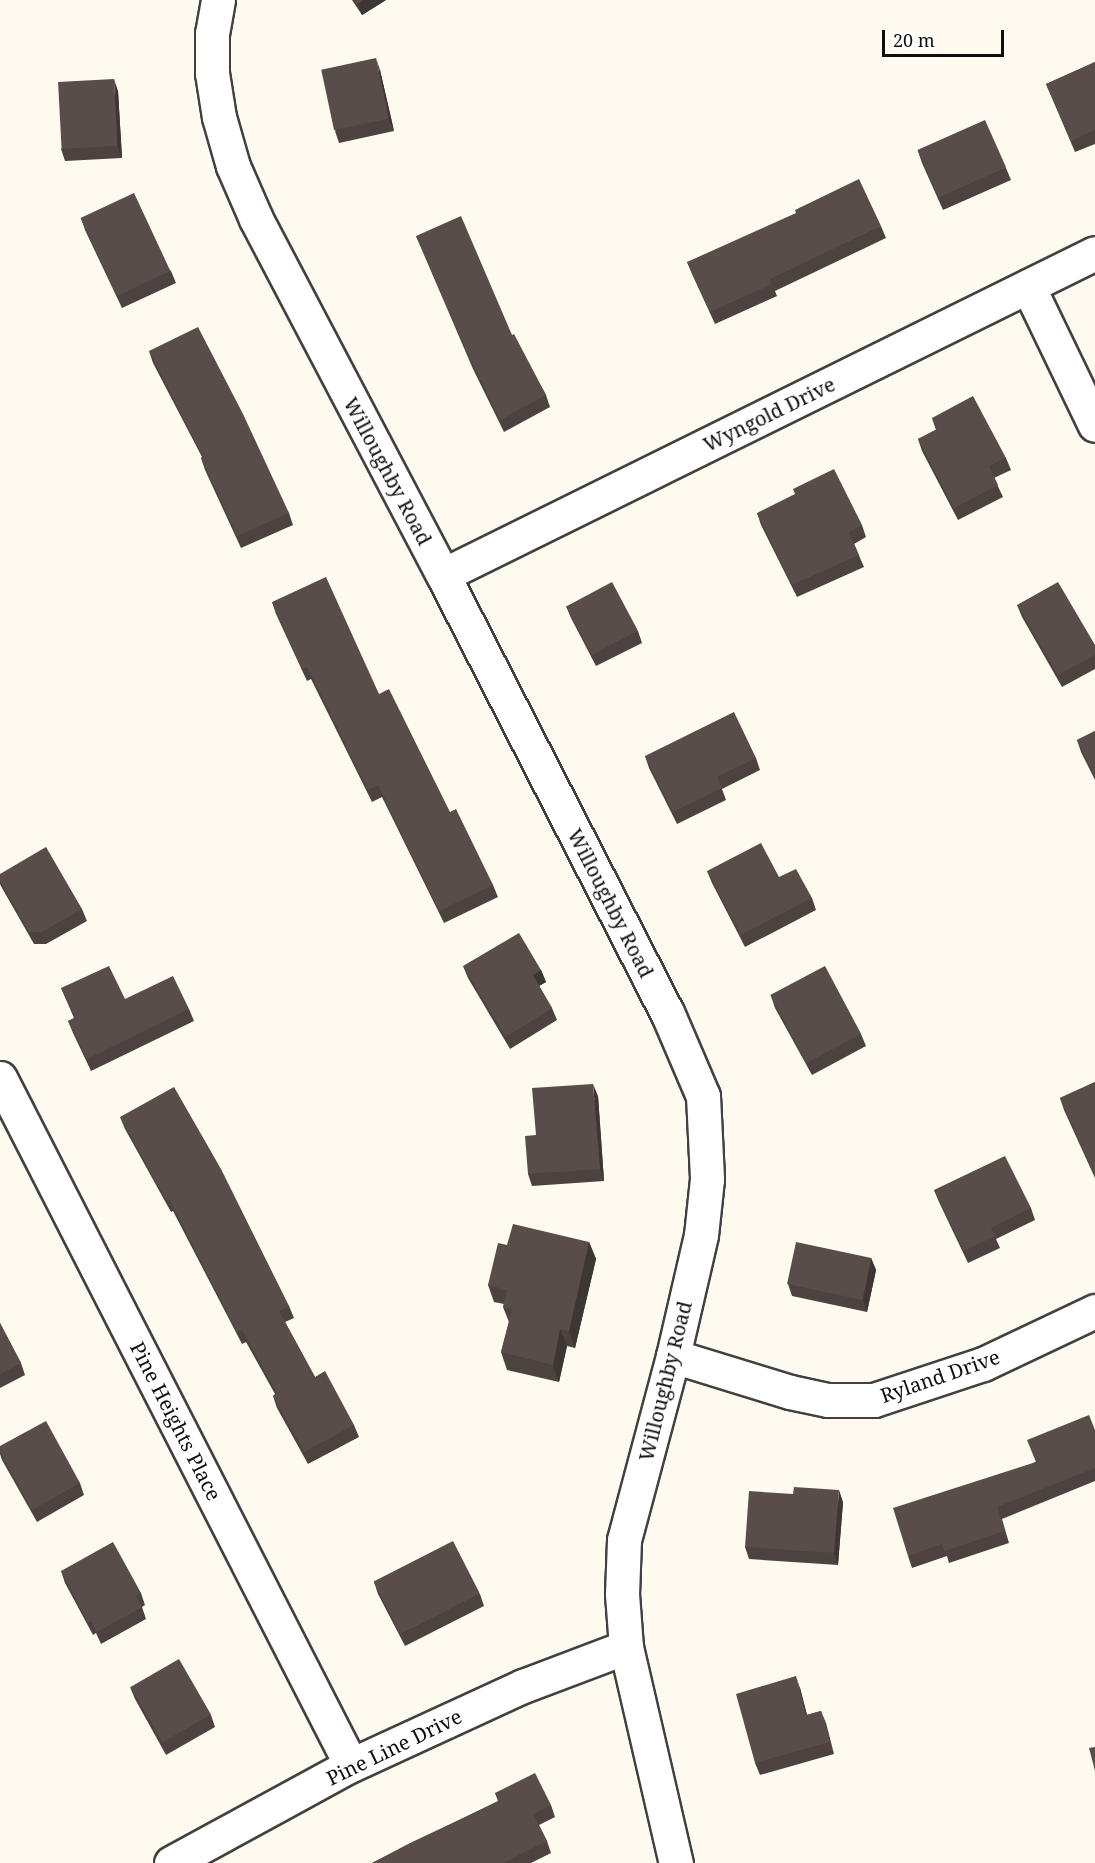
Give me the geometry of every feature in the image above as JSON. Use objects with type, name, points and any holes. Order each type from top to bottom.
[{"type":"street","name":"Willoughby Road","points":[[218,0],[212,33],[212,73],[219,117],[233,166],[281,269],[443,575],[667,1012],[703,1096],[707,1179],[702,1223],[673,1356],[624,1540],[622,1594],[626,1647],[676,1863]]},
{"type":"street","name":"Wyngold Drive","points":[[443,575],[1095,253]]},
{"type":"street","points":[[1028,286],[1095,425]]},
{"type":"street","name":"Pine Heights Place","points":[[0,1078],[351,1765]]},
{"type":"street","name":"Ryland Drive","points":[[673,1356],[790,1392],[828,1400],[874,1400],[983,1364],[1095,1311]]},
{"type":"street","name":"Pine Line Drive","points":[[171,1863],[351,1765],[523,1686],[626,1647]]},
{"type":"building","points":[[376,58],[389,119],[334,130],[321,70]]},
{"type":"building","points":[[1095,62],[1095,130],[1071,141],[1046,84]]},
{"type":"building","points":[[114,79],[118,146],[62,149],[58,82]]},
{"type":"building","points":[[985,120],[1006,168],[939,198],[917,150]]},
{"type":"building","points":[[859,179],[881,226],[770,279],[772,284],[710,312],[687,262],[796,213],[795,210]]},
{"type":"building","points":[[134,193],[170,271],[117,296],[81,218]]},
{"type":"building","points":[[461,216],[512,335],[514,334],[546,395],[500,420],[469,357],[416,236]]},
{"type":"building","points":[[198,327],[243,414],[289,513],[237,536],[201,458],[203,457],[149,351]]},
{"type":"building","points":[[973,396],[1006,458],[989,466],[998,485],[954,508],[918,439],[937,429],[932,418]]},
{"type":"building","points":[[834,469],[862,525],[849,532],[859,555],[792,585],[757,513],[795,494],[793,489]]},
{"type":"building","points":[[326,577],[379,694],[389,689],[450,812],[456,809],[493,885],[439,911],[378,785],[368,790],[307,667],[302,669],[272,602]]},
{"type":"building","points":[[612,582],[638,631],[592,655],[566,606]]},
{"type":"building","points":[[1058,582],[1095,645],[1095,655],[1058,675],[1017,605]]},
{"type":"building","points":[[734,712],[756,758],[717,777],[722,788],[673,812],[645,756]]},
{"type":"building","points":[[1095,731],[1095,776],[1077,740]]},
{"type":"building","points":[[761,843],[779,877],[796,869],[812,898],[741,935],[707,871]]},
{"type":"building","points":[[46,847],[82,909],[42,932],[29,932],[0,881],[0,874]]},
{"type":"building","points":[[519,933],[541,970],[533,975],[552,1008],[506,1037],[463,966]]},
{"type":"building","points":[[109,966],[125,999],[173,976],[189,1009],[87,1059],[68,1021],[75,1018],[61,988]]},
{"type":"building","points":[[825,966],[861,1034],[806,1063],[770,995]]},
{"type":"building","points":[[1095,1082],[1095,1176],[1060,1098]]},
{"type":"building","points":[[593,1084],[600,1169],[528,1174],[525,1136],[536,1135],[532,1088]]},
{"type":"building","points":[[174,1087],[221,1169],[289,1306],[279,1311],[315,1377],[325,1371],[354,1425],[304,1452],[273,1396],[277,1393],[242,1330],[237,1332],[169,1199],[166,1200],[120,1117]]},
{"type":"building","points":[[1005,1156],[1031,1208],[991,1228],[995,1236],[964,1251],[934,1190]]},
{"type":"building","points":[[513,1224],[589,1242],[569,1331],[560,1329],[553,1365],[501,1352],[512,1309],[503,1307],[507,1290],[488,1285],[498,1243],[507,1245]]},
{"type":"building","points":[[796,1242],[871,1258],[862,1300],[787,1284]]},
{"type":"building","points":[[0,1323],[21,1363],[0,1374]]},
{"type":"building","points":[[1089,1415],[1095,1430],[1095,1468],[997,1507],[1005,1531],[945,1551],[942,1544],[908,1556],[893,1508],[1036,1462],[1027,1440]]},
{"type":"building","points":[[46,1421],[80,1483],[32,1510],[0,1452],[0,1446]]},
{"type":"building","points":[[794,1487],[839,1490],[834,1553],[745,1547],[749,1491],[793,1494]]},
{"type":"building","points":[[453,1541],[480,1594],[400,1634],[374,1581]]},
{"type":"building","points":[[113,1542],[141,1593],[136,1596],[142,1607],[97,1632],[91,1621],[88,1623],[61,1571]]},
{"type":"building","points":[[179,1659],[211,1714],[163,1742],[131,1687]]},
{"type":"building","points":[[796,1676],[806,1715],[821,1711],[830,1742],[755,1763],[736,1694]]},
{"type":"building","points":[[1095,1747],[1095,1771],[1089,1748]]},
{"type":"building","points":[[535,1773],[551,1805],[533,1814],[547,1841],[503,1863],[372,1863],[499,1801],[495,1793]]}]
